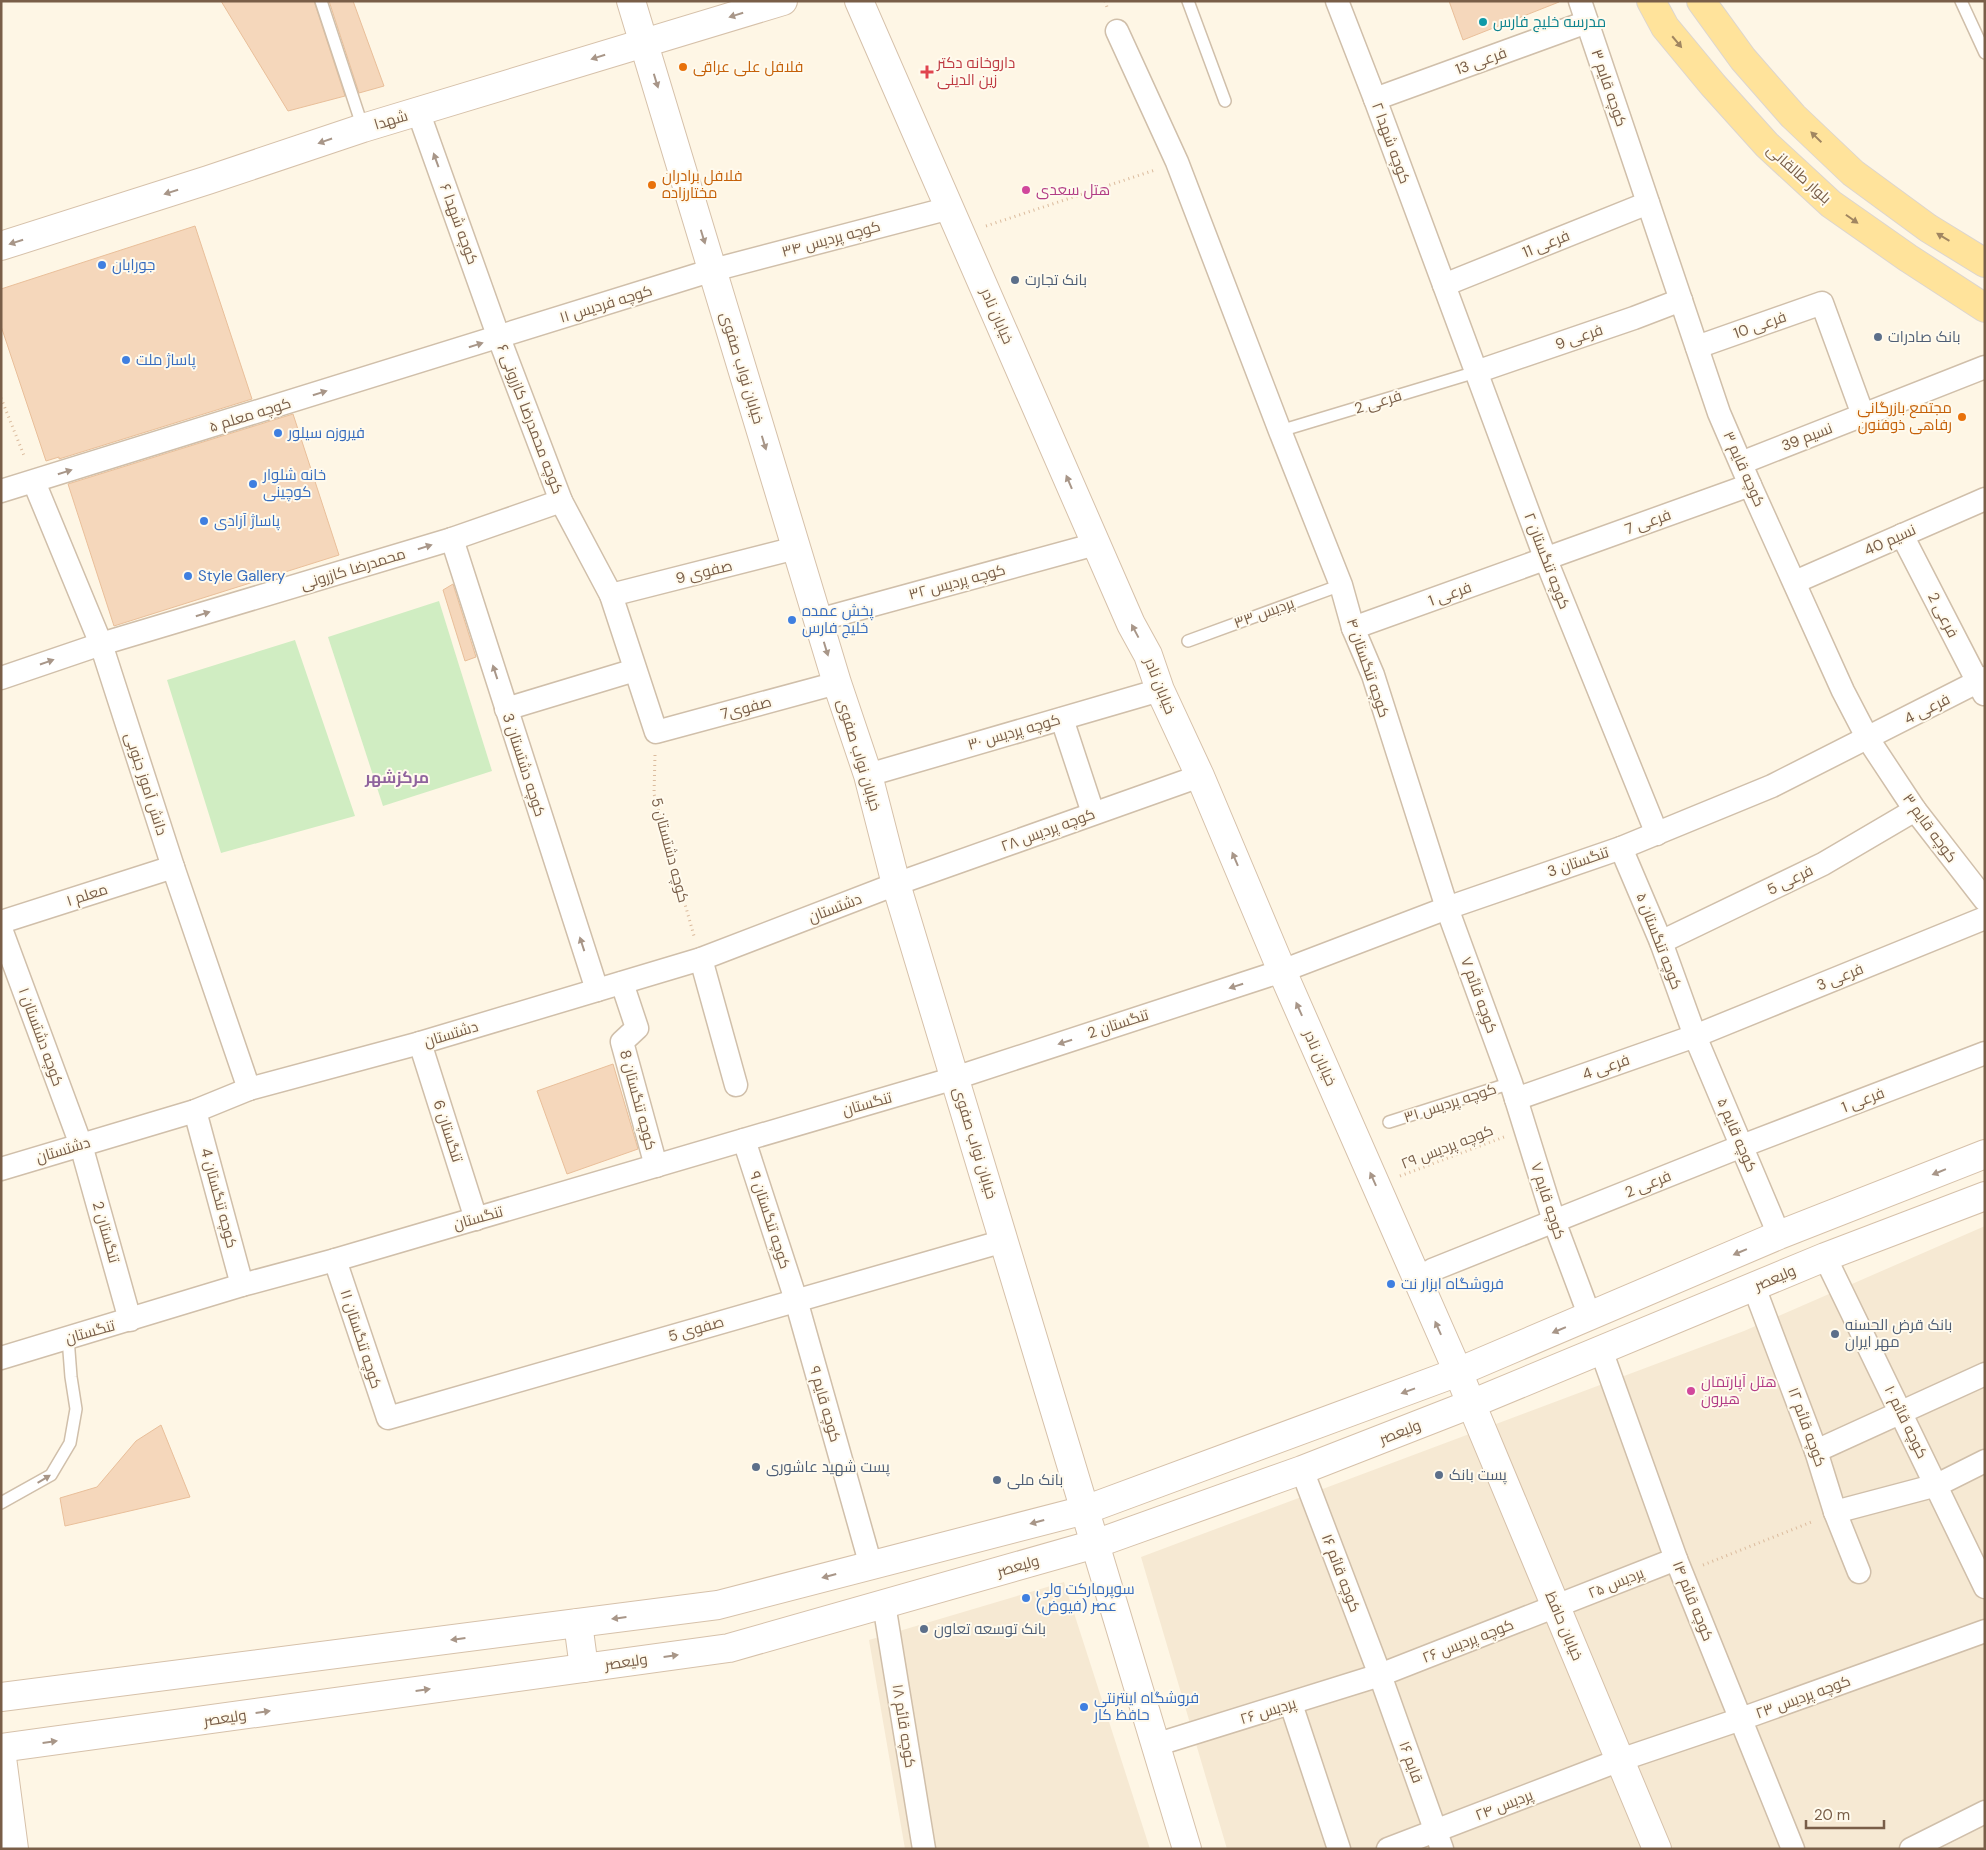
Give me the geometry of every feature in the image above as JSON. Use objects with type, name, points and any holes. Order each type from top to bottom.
[{"type":"main road","name":"بلوار طالقانی","points":[[1651,1],[1664,27],[1767,145],[1832,204],[1908,258],[1985,308]]},
{"type":"main road","points":[[1701,1],[1755,74],[1793,116],[1854,173],[1928,228],[1985,263]]},
{"type":"street","name":"خیابان نواب صفوی","points":[[631,1],[837,683],[868,775],[896,884],[1095,1544]]},
{"type":"street","name":"شهدا","points":[[1,246],[208,180],[362,128],[783,1]]},
{"type":"street","name":"خیابان نادر","points":[[859,1],[1131,624],[1148,656],[1160,690],[1200,776],[1282,971],[1458,1372]]},
{"type":"street","name":"کوچه شهدا ۲","points":[[1337,1],[1444,285]]},
{"type":"street","name":"کوچه قایم ۳","points":[[1580,1],[1719,413],[1750,485],[1844,691],[1868,738],[1915,810],[1981,890]]},
{"type":"street","name":"فرعی 13","points":[[1375,99],[1587,22]]},
{"type":"street","name":"کوچه تنگستان ۴","points":[[1116,31],[1177,162],[1341,585],[1353,628],[1373,675],[1447,908]]},
{"type":"street","name":"کوچه شهدا ۶","points":[[418,111],[499,338]]},
{"type":"street","name":"فرعی 11","points":[[1444,285],[1648,203]]},
{"type":"street","name":"کوچه پردیس ۳۴","points":[[713,270],[950,208]]},
{"type":"street","name":"کوچه فردیس ۱۱","points":[[499,338],[713,270]]},
{"type":"street","name":"کوچه تنگستان ۲","points":[[1444,285],[1546,560],[1657,834]]},
{"type":"street","name":"فرعی 9","points":[[1476,372],[1681,300]]},
{"type":"street","name":"فرعی 10","points":[[1697,347],[1822,303],[1863,415]]},
{"type":"street","name":"کوچه معلم ۵","points":[[1,491],[499,338]]},
{"type":"street","name":"کوچه محمدرضا کازرونی ۶","points":[[499,338],[561,501],[611,595]]},
{"type":"street","name":"نسیم 39","points":[[1742,463],[1985,367]]},
{"type":"street","name":"دانش آموز جنوبی","points":[[34,482],[101,644],[173,867],[249,1089]]},
{"type":"street","name":"فرعی 7","points":[[1546,560],[1750,485]]},
{"type":"street","name":"نسیم 40","points":[[1795,582],[1985,499]]},
{"type":"street","name":"محمدرضا کازرونی","points":[[1,678],[101,644],[452,539],[561,501]]},
{"type":"street","name":"فرعی 2","points":[[1902,535],[1982,685]]},
{"type":"street","name":"کوچه دشتستان 3","points":[[452,539],[597,990]]},
{"type":"street","name":"کوچه پردیس ۳۲","points":[[818,620],[1096,544]]},
{"type":"street","name":"صفوی 9","points":[[611,595],[796,548]]},
{"type":"street","name":"فرعی 1","points":[[1353,628],[1546,560]]},
{"type":"street","points":[[611,595],[656,732]]},
{"type":"street","points":[[506,709],[635,670]]},
{"type":"street","name":"صفوی7","points":[[656,732],[837,683]]},
{"type":"street","name":"فرعی 4","points":[[1868,738],[1982,685]]},
{"type":"street","name":"کوچه پردیس ۳۰","points":[[868,775],[1160,690]]},
{"type":"street","points":[[1062,718],[1094,813]]},
{"type":"street","name":"تنگستان 3","points":[[1282,971],[1447,908],[1657,834],[1772,786],[1868,738]]},
{"type":"street","name":"کوچه پردیس ۲۸","points":[[896,884],[1200,776]]},
{"type":"street","name":"فرعی 5","points":[[1661,942],[1823,864],[1915,810]]},
{"type":"street","name":"کوچه تنگستان ۵","points":[[1621,848],[1661,942],[1695,1036]]},
{"type":"street","name":"معلم ۱","points":[[1,922],[173,867]]},
{"type":"street","name":"دشتستان","points":[[1,1169],[195,1111],[249,1089],[420,1043],[700,959],[896,884]]},
{"type":"street","name":"کوچه قائم ۷","points":[[1447,908],[1513,1091]]},
{"type":"street","name":"فرعی 3","points":[[1695,1036],[1985,918]]},
{"type":"street","name":"کوچه دشتستان ۱","points":[[1,930],[81,1145]]},
{"type":"street","points":[[700,959],[736,1085]]},
{"type":"street","name":"تنگستان 2","points":[[955,1078],[1282,971]]},
{"type":"street","name":"کوچه تنگستان 8","points":[[622,983],[637,1028],[622,1042],[656,1166]]},
{"type":"street","name":"فرعی 4","points":[[1513,1091],[1695,1036]]},
{"type":"street","name":"کوچه قایم ۵","points":[[1695,1036],[1779,1235]]},
{"type":"street","name":"تنگستان 6","points":[[420,1043],[476,1219]]},
{"type":"street","name":"فرعی 1","points":[[1742,1146],[1985,1053]]},
{"type":"street","name":"تنگستان","points":[[1,1358],[242,1285],[335,1260],[955,1078]]},
{"type":"street","name":"کوچه قایم ۷","points":[[1513,1091],[1554,1221],[1590,1317]]},
{"type":"street","name":"کوچه تنگستان 4","points":[[195,1111],[242,1285]]},
{"type":"street","name":"کوچه تنگستان ۹","points":[[744,1140],[796,1300]]},
{"type":"street","name":"تنگستان 2","points":[[81,1145],[130,1320]]},
{"type":"street","name":"فرعی 2","points":[[1432,1270],[1742,1146]]},
{"type":"street","points":[[1,1697],[718,1606],[1085,1510],[1458,1372],[1779,1235],[1985,1154]]},
{"type":"street","name":"ولیعصر","points":[[1,1749],[729,1648],[1095,1544],[1302,1470],[1471,1404],[1825,1256],[1985,1196]]},
{"type":"street","name":"صفوی 5","points":[[388,1418],[1004,1240]]},
{"type":"street","name":"کوچه قائم ۱۰","points":[[1825,1256],[1984,1583]]},
{"type":"street","name":"کوچه تنگستان ۱۱","points":[[335,1260],[388,1418]]},
{"type":"street","name":"کوچه قائم ۱۲","points":[[1754,1287],[1816,1451],[1835,1512],[1859,1572]]},
{"type":"street","name":"کوچه قایم ۹","points":[[796,1300],[871,1566]]},
{"type":"street","name":"کوچه قائم ۱۴","points":[[1601,1350],[1679,1566],[1793,1849]]},
{"type":"street","name":"خیابان حافظ","points":[[1458,1372],[1657,1849]]},
{"type":"street","points":[[1816,1451],[1985,1374]]},
{"type":"street","points":[[1835,1512],[1937,1486],[1985,1461]]},
{"type":"street","name":"کوچه قائم ۱۶","points":[[1302,1470],[1380,1675]]},
{"type":"street","points":[[1095,1544],[1186,1849]]},
{"type":"street","name":"پردیس ۲۵","points":[[1556,1607],[1679,1566]]},
{"type":"street","name":"کوچه قائم ۱۸","points":[[884,1604],[924,1849]]},
{"type":"street","name":"کوچه پردیس ۲۶","points":[[1380,1675],[1556,1607]]},
{"type":"street","points":[[578,1623],[584,1668]]},
{"type":"street","name":"کوچه پردیس ۲۳","points":[[1620,1760],[1741,1720],[1985,1631]]},
{"type":"street","name":"پردیس ۲۶","points":[[1156,1745],[1380,1675]]},
{"type":"street","name":"قایم ۱۶","points":[[1380,1675],[1439,1840]]},
{"type":"street","points":[[1291,1704],[1339,1849]]},
{"type":"street","points":[[1,1749],[14,1849]]},
{"type":"street","name":"پردیس ۲۴","points":[[1388,1849],[1439,1840],[1620,1760]]},
{"type":"street","points":[[1911,1849],[1985,1812]]},
{"type":"lane","points":[[322,1],[362,128]]},
{"type":"lane","points":[[1188,1],[1225,101]]},
{"type":"lane","points":[[1961,1],[1985,53]]},
{"type":"lane","name":"فرعی 2","points":[[1280,431],[1476,372]]},
{"type":"lane","name":"پردیس ۳۳","points":[[1188,640],[1341,585]]},
{"type":"lane","name":"کوچه پردیس ۳۱","points":[[1389,1122],[1513,1091]]},
{"type":"lane","points":[[1,1503],[51,1475],[70,1443],[76,1409],[68,1338]]},
{"type":"path","points":[[961,234],[1177,162]]},
{"type":"path","points":[[1,398],[34,482]]},
{"type":"path","name":"کوچه دشتستان 5","points":[[656,732],[654,794],[700,959]]},
{"type":"path","name":"کوچه پردیس ۲۹","points":[[1376,1185],[1525,1129]]},
{"type":"path","points":[[1679,1566],[1835,1512]]},
{"type":"shaded area","points":[[1985,1226],[1985,1849],[1227,1849],[1141,1557],[1744,1331]]},
{"type":"shaded area","points":[[1064,1582],[1150,1849],[905,1849],[869,1640]]},
{"type":"green space","points":[[439,601],[492,771],[383,806],[328,637]]},
{"type":"green space","points":[[295,640],[355,816],[221,853],[167,680]]},
{"type":"building","points":[[221,1],[314,1],[345,96],[288,111]]},
{"type":"building","points":[[329,1],[353,1],[384,86],[359,93]]},
{"type":"building","name":"مدرسه خلیج فارس","points":[[1449,1],[1558,1],[1559,2],[1463,40]]},
{"type":"building","name":"پاساژ ملت","points":[[195,226],[252,399],[59,459],[59,457],[46,461],[1,326],[1,289]]},
{"type":"building","name":"پاساژ آزادی","points":[[293,414],[339,555],[114,626],[68,484]]},
{"type":"building","points":[[453,584],[476,657],[465,661],[443,590]]},
{"type":"building","points":[[613,1064],[638,1149],[567,1174],[537,1091]]},
{"type":"building","points":[[161,1425],[190,1497],[65,1526],[60,1498],[97,1487],[136,1441]]},
{"type":"place","name":"مدرسه خلیج فارس","points":[[1483,22]]},
{"type":"place","name":"فلافل علی عراقی","points":[[683,67]]},
{"type":"place","name":"داروخانه دکتر زین الدینی","points":[[927,72]]},
{"type":"place","name":"فلافل برادران مختارزاده","points":[[652,185]]},
{"type":"place","name":"هتل سعدی","points":[[1026,190]]},
{"type":"place","name":"جورابان","points":[[102,265]]},
{"type":"place","name":"بانک تجارت","points":[[1015,280]]},
{"type":"place","name":"بانک صادرات","points":[[1878,337]]},
{"type":"place","name":"پاساژ ملت","points":[[126,360]]},
{"type":"place","name":"مجتمع بازرگانی رفاهی ذوفنون","points":[[1962,417]]},
{"type":"place","name":"فیروزه سیلور","points":[[278,433]]},
{"type":"place","name":"خانه شلوار کوچینی","points":[[253,484]]},
{"type":"place","name":"پاساژ آزادی","points":[[204,521]]},
{"type":"place","name":"Style Gallery","points":[[188,576]]},
{"type":"place","name":"پخش عمده خلیج فارس","points":[[792,620]]},
{"type":"place","name":"فروشگاه ابزار نت","points":[[1391,1284]]},
{"type":"place","name":"بانک قرض الحسنه مهر ایران","points":[[1835,1334]]},
{"type":"place","name":"هتل آپارتمان هیرون","points":[[1691,1391]]},
{"type":"place","name":"پست شهید عاشوری","points":[[756,1467]]},
{"type":"place","name":"پست بانک","points":[[1439,1475]]},
{"type":"place","name":"بانک ملی","points":[[997,1480]]},
{"type":"place","name":"سوپرمارکت ولی عصر (فیوض)","points":[[1026,1598]]},
{"type":"place","name":"بانک توسعه تعاون","points":[[924,1629]]},
{"type":"place","name":"فروشگاه اینترنتی حافظ کار","points":[[1084,1707]]},
{"type":"district","name":"مرکزشهر","points":[[397,777]]}]
